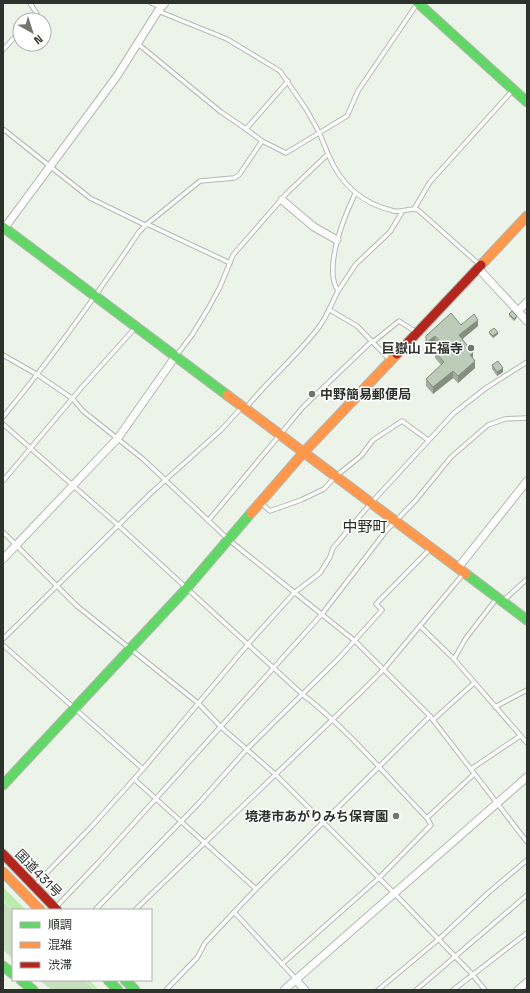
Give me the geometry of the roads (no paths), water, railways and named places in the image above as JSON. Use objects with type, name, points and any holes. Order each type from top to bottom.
[{"type":"main road","points":[[418,3],[527,102]]},
{"type":"main road","points":[[3,784],[186,589],[304,452],[527,216]]},
{"type":"main road","points":[[3,229],[280,434],[527,620]]},
{"type":"main road","name":"国道431号","points":[[3,854],[56,909]]},
{"type":"main road","name":"国道431号","points":[[3,872],[39,909]]},
{"type":"main road","points":[[3,966],[12,973]]},
{"type":"main road","points":[[21,981],[33,990]]},
{"type":"main road","points":[[109,981],[118,990]]},
{"type":"main road","points":[[126,981],[135,990]]},
{"type":"street","points":[[3,229],[51,166],[138,44],[162,7]]},
{"type":"street","points":[[282,200],[314,227],[337,240]]},
{"type":"street","points":[[480,266],[527,321]]},
{"type":"street","points":[[518,311],[527,302]]},
{"type":"street","points":[[3,559],[118,438],[175,356]]},
{"type":"street","points":[[461,571],[527,481]]},
{"type":"street","points":[[284,990],[527,777]]},
{"type":"street","points":[[296,980],[306,990]]},
{"type":"street","points":[[518,990],[527,982]]},
{"type":"lane","points":[[30,3],[36,12]]},
{"type":"lane","points":[[151,3],[162,7],[226,40],[280,70],[319,132],[334,167],[355,194],[386,208],[402,212],[414,209],[430,182],[514,89]]},
{"type":"lane","points":[[138,44],[221,112],[262,141],[286,153],[347,116],[358,91],[418,3]]},
{"type":"lane","points":[[3,50],[12,40]]},
{"type":"lane","points":[[246,129],[288,81]]},
{"type":"lane","points":[[3,129],[90,198],[230,264]]},
{"type":"lane","points":[[3,417],[38,375],[96,297],[146,224],[200,181],[234,178],[239,175],[262,141]]},
{"type":"lane","points":[[175,356],[192,336],[220,287],[233,255],[282,200],[328,154]]},
{"type":"lane","points":[[338,291],[333,277],[337,240],[343,221],[355,194]]},
{"type":"lane","points":[[414,209],[437,226],[480,266]]},
{"type":"lane","points":[[3,639],[165,481],[244,408],[306,343],[330,310],[338,291],[356,264],[390,232],[402,212]]},
{"type":"lane","points":[[330,310],[351,320],[390,361]]},
{"type":"lane","points":[[208,521],[303,407],[372,341],[399,321],[417,333]]},
{"type":"lane","points":[[3,481],[136,328]]},
{"type":"lane","points":[[3,355],[38,375],[73,399],[83,411],[143,459],[229,540],[355,641],[430,716],[496,804],[527,842]]},
{"type":"lane","points":[[34,886],[92,826],[143,769],[249,643],[294,593],[320,574],[330,557],[332,548],[428,440],[454,413],[486,388],[527,362]]},
{"type":"lane","points":[[56,909],[322,614],[395,520],[416,500],[451,456],[488,425],[505,419],[527,418]]},
{"type":"lane","points":[[261,503],[270,511],[301,500],[324,489],[336,476],[361,456],[373,440],[402,421],[428,440]]},
{"type":"lane","points":[[3,424],[119,526],[186,589],[249,643],[302,694],[333,719],[427,818],[431,825],[380,878],[282,964]]},
{"type":"lane","points":[[3,532],[77,606],[198,703],[221,727],[275,774],[380,878],[472,974],[485,990]]},
{"type":"lane","points":[[96,909],[180,822],[247,749],[320,678],[355,641],[382,610],[376,604],[431,548]]},
{"type":"lane","points":[[136,909],[384,669],[420,626],[461,571]]},
{"type":"lane","points":[[454,660],[475,625],[500,600],[527,579]]},
{"type":"lane","points":[[420,626],[454,660],[527,743]]},
{"type":"lane","points":[[3,645],[143,769]]},
{"type":"lane","points":[[433,720],[474,683]]},
{"type":"lane","points":[[495,707],[527,690]]},
{"type":"lane","points":[[166,990],[198,958],[205,943],[256,889],[430,716]]},
{"type":"lane","points":[[471,769],[520,736]]},
{"type":"lane","points":[[427,818],[474,774]]},
{"type":"lane","points":[[134,779],[256,889]]},
{"type":"lane","points":[[378,990],[439,940],[488,893],[527,860]]},
{"type":"lane","points":[[416,990],[527,895]]},
{"type":"lane","points":[[234,912],[296,980]]},
{"type":"lane","points":[[453,990],[527,933]]},
{"type":"waterway","points":[[88,981],[97,990]]},
{"type":"place","name":"巨嶽山 正福寺","points":[[471,348]]},
{"type":"place","name":"中野簡易郵便局","points":[[312,394]]},
{"type":"place","name":"境港市あがりみち保育園","points":[[396,816]]},
{"type":"district","name":"中野町","points":[[365,527]]}]
